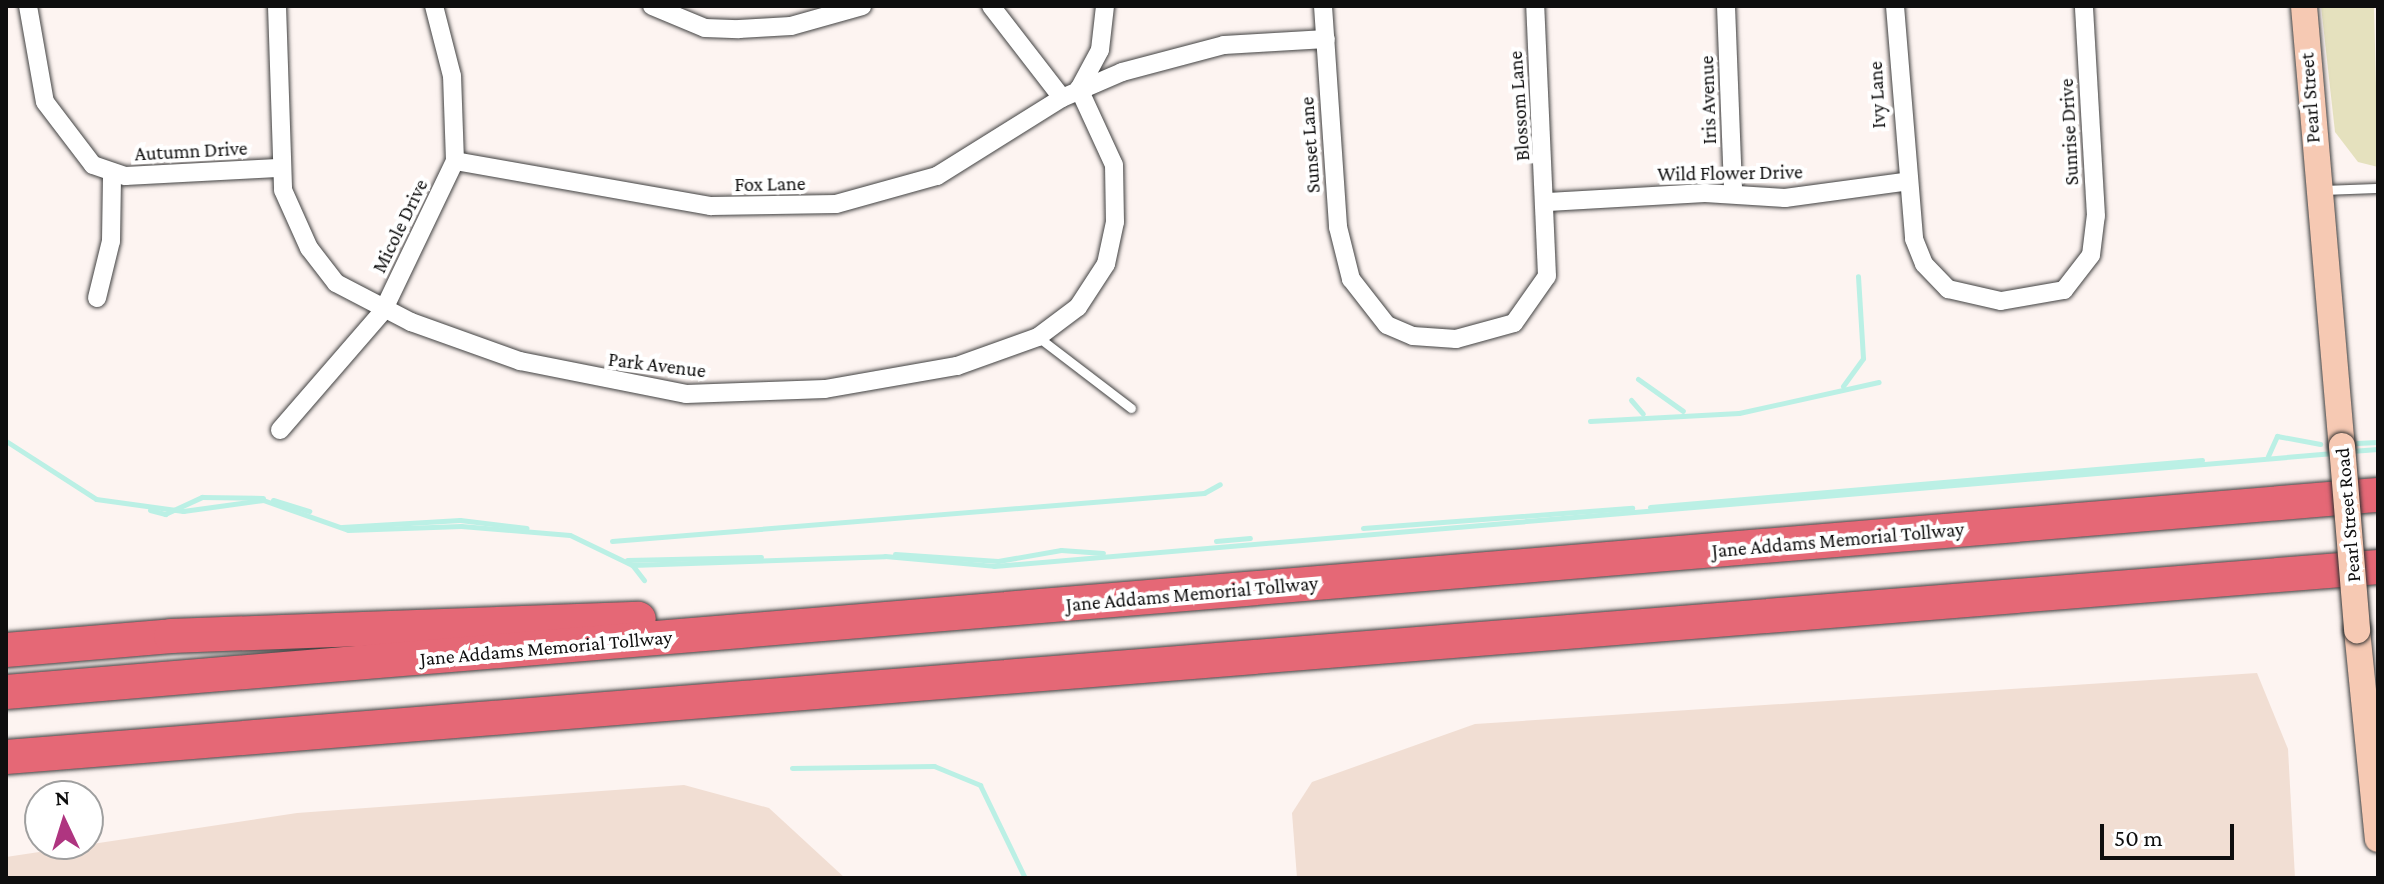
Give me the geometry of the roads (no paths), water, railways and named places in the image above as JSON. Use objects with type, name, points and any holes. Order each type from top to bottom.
[{"type":"highway","name":"Jane Addams Memorial Tollway","points":[[6,692],[2378,495]]},
{"type":"highway","points":[[6,757],[2378,567]]},
{"type":"highway","points":[[6,650],[419,626],[967,613]]},
{"type":"street","name":"Autumn Drive","points":[[28,6],[45,102],[93,165],[112,175],[278,168]]},
{"type":"street","name":"Park Avenue","points":[[277,6],[278,168],[318,262],[336,283],[383,311],[520,361],[686,394],[890,380],[1038,337],[1090,294],[1111,249],[1114,165],[1070,93],[991,6]]},
{"type":"street","name":"Micole Drive","points":[[280,430],[383,311],[455,161],[452,76],[434,6]]},
{"type":"street","points":[[652,6],[705,28],[739,29],[791,26],[862,6]]},
{"type":"street","name":"Fox Lane","points":[[455,161],[711,206],[836,204],[937,176],[1070,93],[1100,50],[1105,6]]},
{"type":"street","name":"Sunset Lane","points":[[1323,6],[1338,227],[1351,279],[1365,306],[1400,332],[1456,339],[1500,330],[1526,313],[1544,285],[1548,202]]},
{"type":"street","name":"Blossom Lane","points":[[1535,6],[1548,202]]},
{"type":"street","name":"Iris Avenue","points":[[1726,6],[1733,192]]},
{"type":"street","name":"Ivy Lane","points":[[1895,6],[1904,182]]},
{"type":"street","name":"Sunrise Drive","points":[[1904,182],[1924,264],[1965,297],[2050,295],[2075,282],[2091,255],[2096,216],[2084,6]]},
{"type":"street","name":"Pearl Street","points":[[2304,6],[2316,190]]},
{"type":"street","points":[[1070,93],[1224,45],[1326,39]]},
{"type":"street","points":[[97,298],[111,241],[112,175]]},
{"type":"street","name":"Wild Flower Drive","points":[[1548,202],[1733,192],[1785,198],[1904,182]]},
{"type":"street","name":"Pearl Street Road","points":[[2316,190],[2378,839]]},
{"type":"lane","points":[[2316,190],[2378,188]]},
{"type":"lane","points":[[1038,337],[1131,408]]},
{"type":"waterway","points":[[1843,386],[1863,358],[1858,276]]},
{"type":"waterway","points":[[1638,379],[1683,411]]},
{"type":"waterway","points":[[1590,421],[1739,413],[1879,382]]},
{"type":"waterway","points":[[1631,400],[1643,414]]},
{"type":"waterway","points":[[2268,456],[2277,436],[2320,444]]},
{"type":"waterway","points":[[6,441],[96,499],[183,511],[263,500],[348,530],[461,526],[570,535],[632,565],[885,556],[994,566],[2333,453]]},
{"type":"waterway","points":[[2357,443],[2378,442]]},
{"type":"waterway","points":[[2351,451],[2378,449]]},
{"type":"waterway","points":[[1650,507],[2202,460]]},
{"type":"waterway","points":[[612,541],[1204,493],[1220,484]]},
{"type":"waterway","points":[[150,510],[165,514],[202,497],[263,498]]},
{"type":"waterway","points":[[273,500],[309,511]]},
{"type":"waterway","points":[[1363,528],[1632,508]]},
{"type":"waterway","points":[[342,527],[460,520],[527,528]]},
{"type":"waterway","points":[[1216,541],[1250,538]]},
{"type":"waterway","points":[[895,554],[998,561],[1061,550],[1103,553]]},
{"type":"waterway","points":[[627,560],[761,557]]},
{"type":"waterway","points":[[633,566],[644,580]]},
{"type":"waterway","points":[[792,768],[934,766],[980,785],[1025,878]]}]
